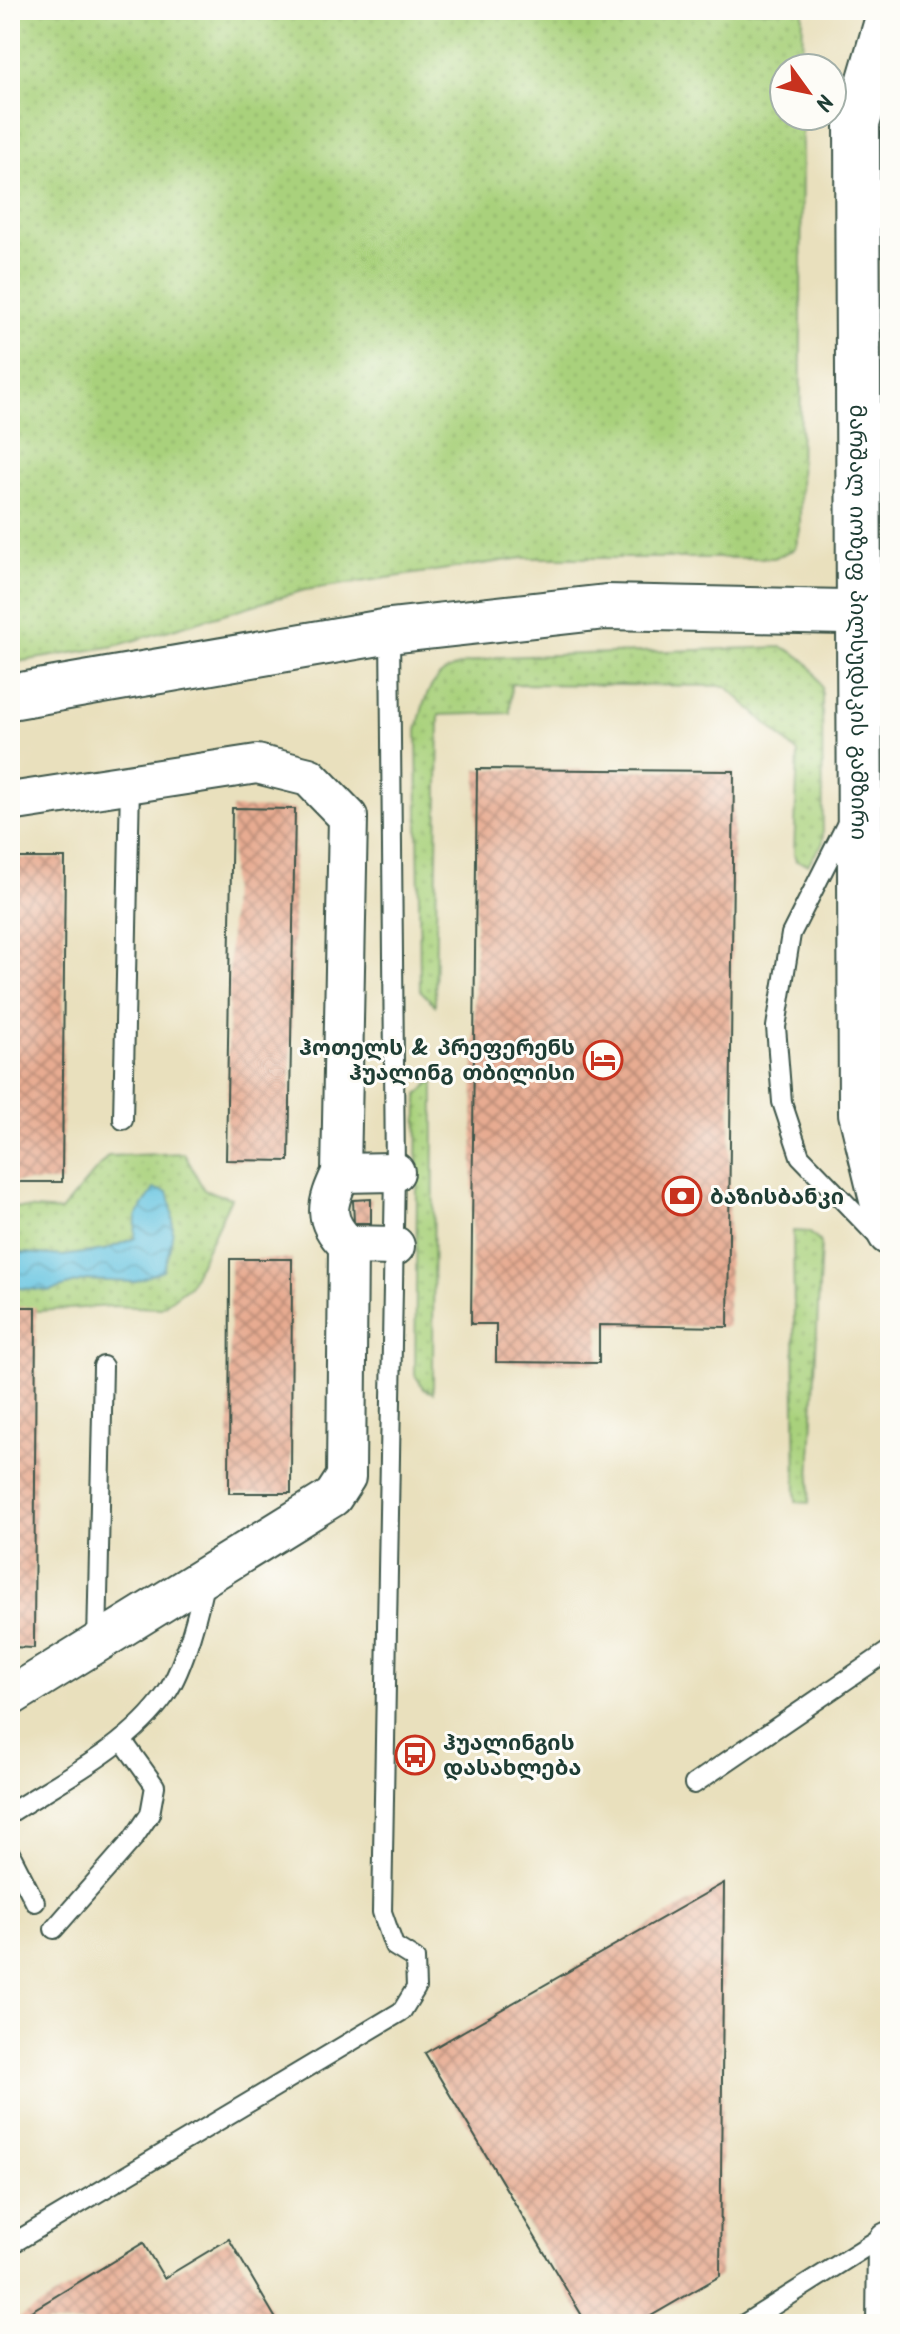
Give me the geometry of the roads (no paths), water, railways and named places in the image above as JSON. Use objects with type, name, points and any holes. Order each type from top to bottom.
[{"type":"main road","name":"მარშალ იოზეფ პილსუდსკის გამზირი","points":[[890,11],[857,124],[874,613],[860,798],[861,1113],[890,1233]]},
{"type":"main road","points":[[10,697],[390,631],[606,607],[874,613]]},
{"type":"main road","points":[[889,2324],[890,2244]]},
{"type":"street","points":[[10,802],[257,764],[309,777],[348,817],[341,1173],[332,1192],[329,1212],[331,1229],[348,1245],[395,1246]]},
{"type":"street","points":[[341,1173],[395,1172]]},
{"type":"street","points":[[10,1697],[333,1497],[346,1477],[348,1245]]},
{"type":"lane","points":[[10,2245],[402,2011],[416,1988],[415,1959],[394,1946],[382,1912],[395,1246],[390,631]]},
{"type":"lane","points":[[123,1120],[130,784]]},
{"type":"lane","points":[[860,798],[791,934],[776,1027],[782,1102],[800,1156],[890,1250]]},
{"type":"lane","points":[[97,1643],[103,1366]]},
{"type":"lane","points":[[10,1813],[122,1740],[167,1693],[200,1610],[205,1576]]},
{"type":"lane","points":[[694,1784],[890,1650]]},
{"type":"lane","points":[[54,1929],[133,1839],[150,1814],[155,1786],[122,1740]]},
{"type":"lane","points":[[10,1853],[35,1902]]},
{"type":"lane","points":[[744,2324],[767,2317],[890,2232]]},
{"type":"water","points":[[154,1189],[168,1192],[172,1212],[171,1241],[163,1270],[134,1282],[86,1280],[49,1291],[10,1287],[10,1252],[63,1256],[105,1250],[135,1238],[136,1217]]},
{"type":"place","name":"ჰოთელს & პრეფერენს ჰუალინგ თბილისი","points":[[603,1060]]},
{"type":"place","name":"ბაზისბანკი","points":[[682,1196]]},
{"type":"place","name":"ჰუალინგის დასახლება","points":[[415,1755]]}]
